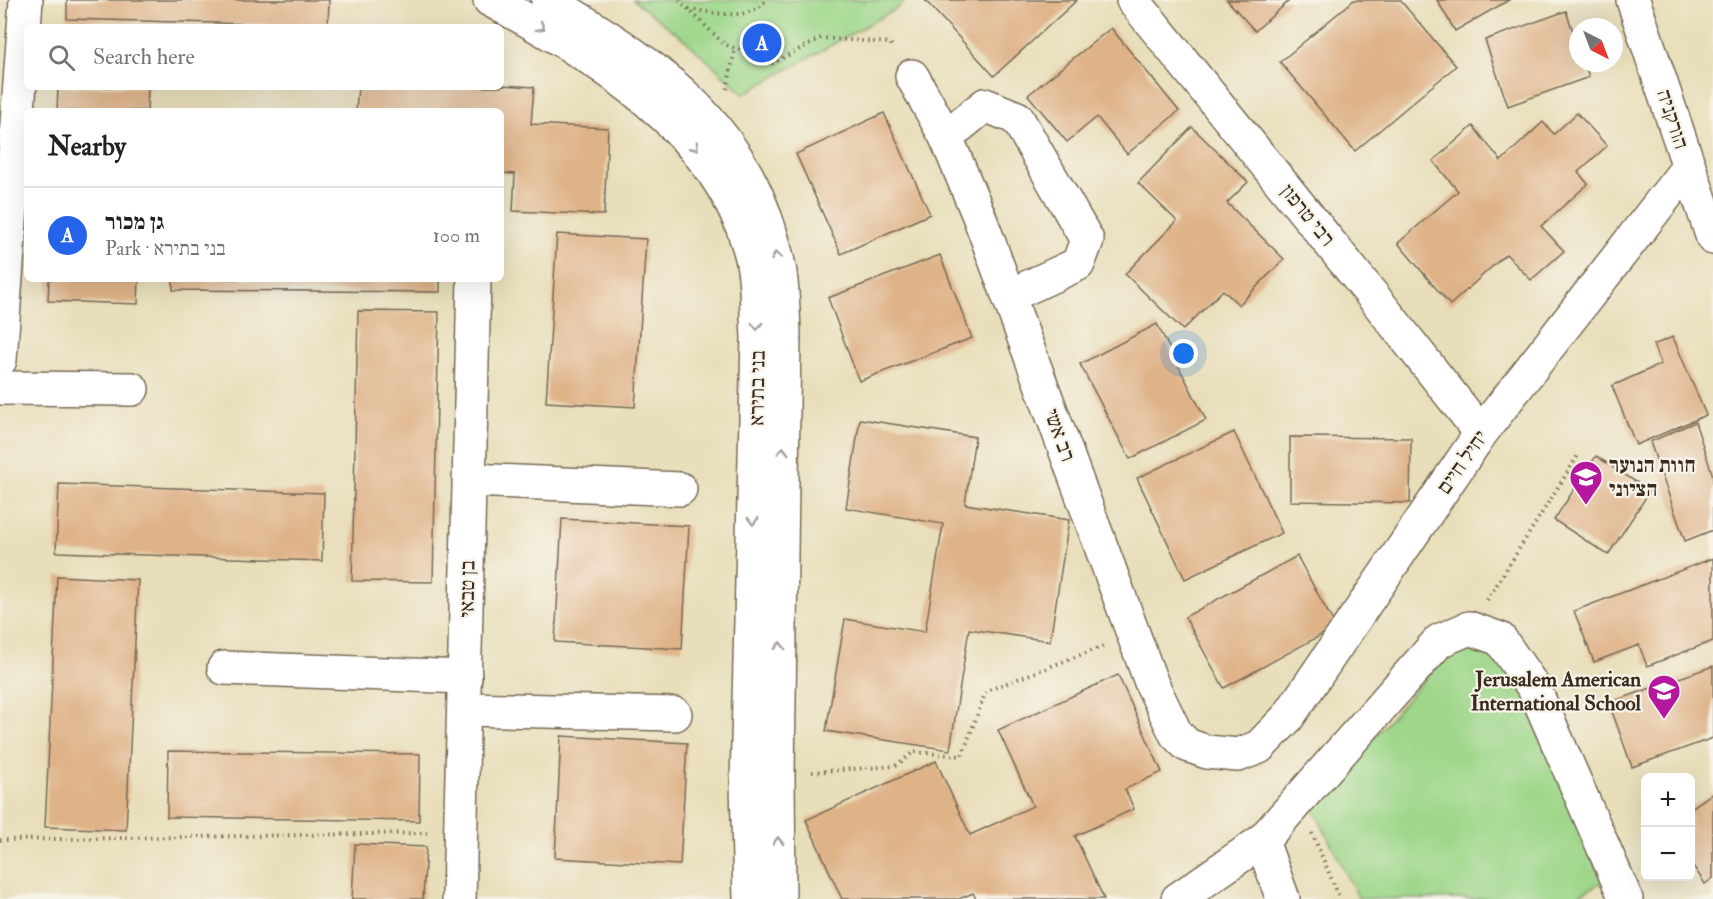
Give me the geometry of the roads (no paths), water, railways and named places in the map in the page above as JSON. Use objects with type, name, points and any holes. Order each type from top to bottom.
[{"type":"street","name":"בני בתירא","points":[[490,0],[578,49],[618,77],[679,130],[699,151],[725,190],[751,251],[755,272],[758,337],[747,782],[750,899]]},
{"type":"street","name":"בני בתירא","points":[[548,0],[645,61],[684,93],[705,115],[741,163],[774,246],[779,269],[784,335],[778,775],[779,899]]},
{"type":"street","name":"רבי טרפון","points":[[1133,0],[1358,276],[1481,433]]},
{"type":"street","name":"הורקניה","points":[[1633,0],[1713,238]]},
{"type":"street","points":[[0,360],[25,10]]},
{"type":"street","name":"רב אשי","points":[[912,76],[946,137],[1009,296],[1151,682],[1176,734],[1187,746],[1207,752],[1238,755]]},
{"type":"street","points":[[946,137],[985,105],[1017,118],[1087,240],[1078,264],[1009,296]]},
{"type":"street","name":"יחיל חיים","points":[[1238,755],[1259,747],[1288,717],[1481,433],[1689,166]]},
{"type":"street","name":"בן טבאי","points":[[459,899],[474,282]]},
{"type":"street","points":[[0,388],[132,389]]},
{"type":"street","points":[[470,480],[680,489]]},
{"type":"street","points":[[1178,899],[1262,841],[1439,641],[1469,628],[1500,639],[1534,688],[1626,899]]},
{"type":"street","points":[[224,668],[675,714]]},
{"type":"street","points":[[1262,841],[1283,899]]},
{"type":"place","name":"גן מכור","points":[[762,43]]},
{"type":"place","name":"חוות הנוער הציוני","points":[[1586,506]]},
{"type":"place","name":"Jerusalem American International School","points":[[1664,720]]}]
